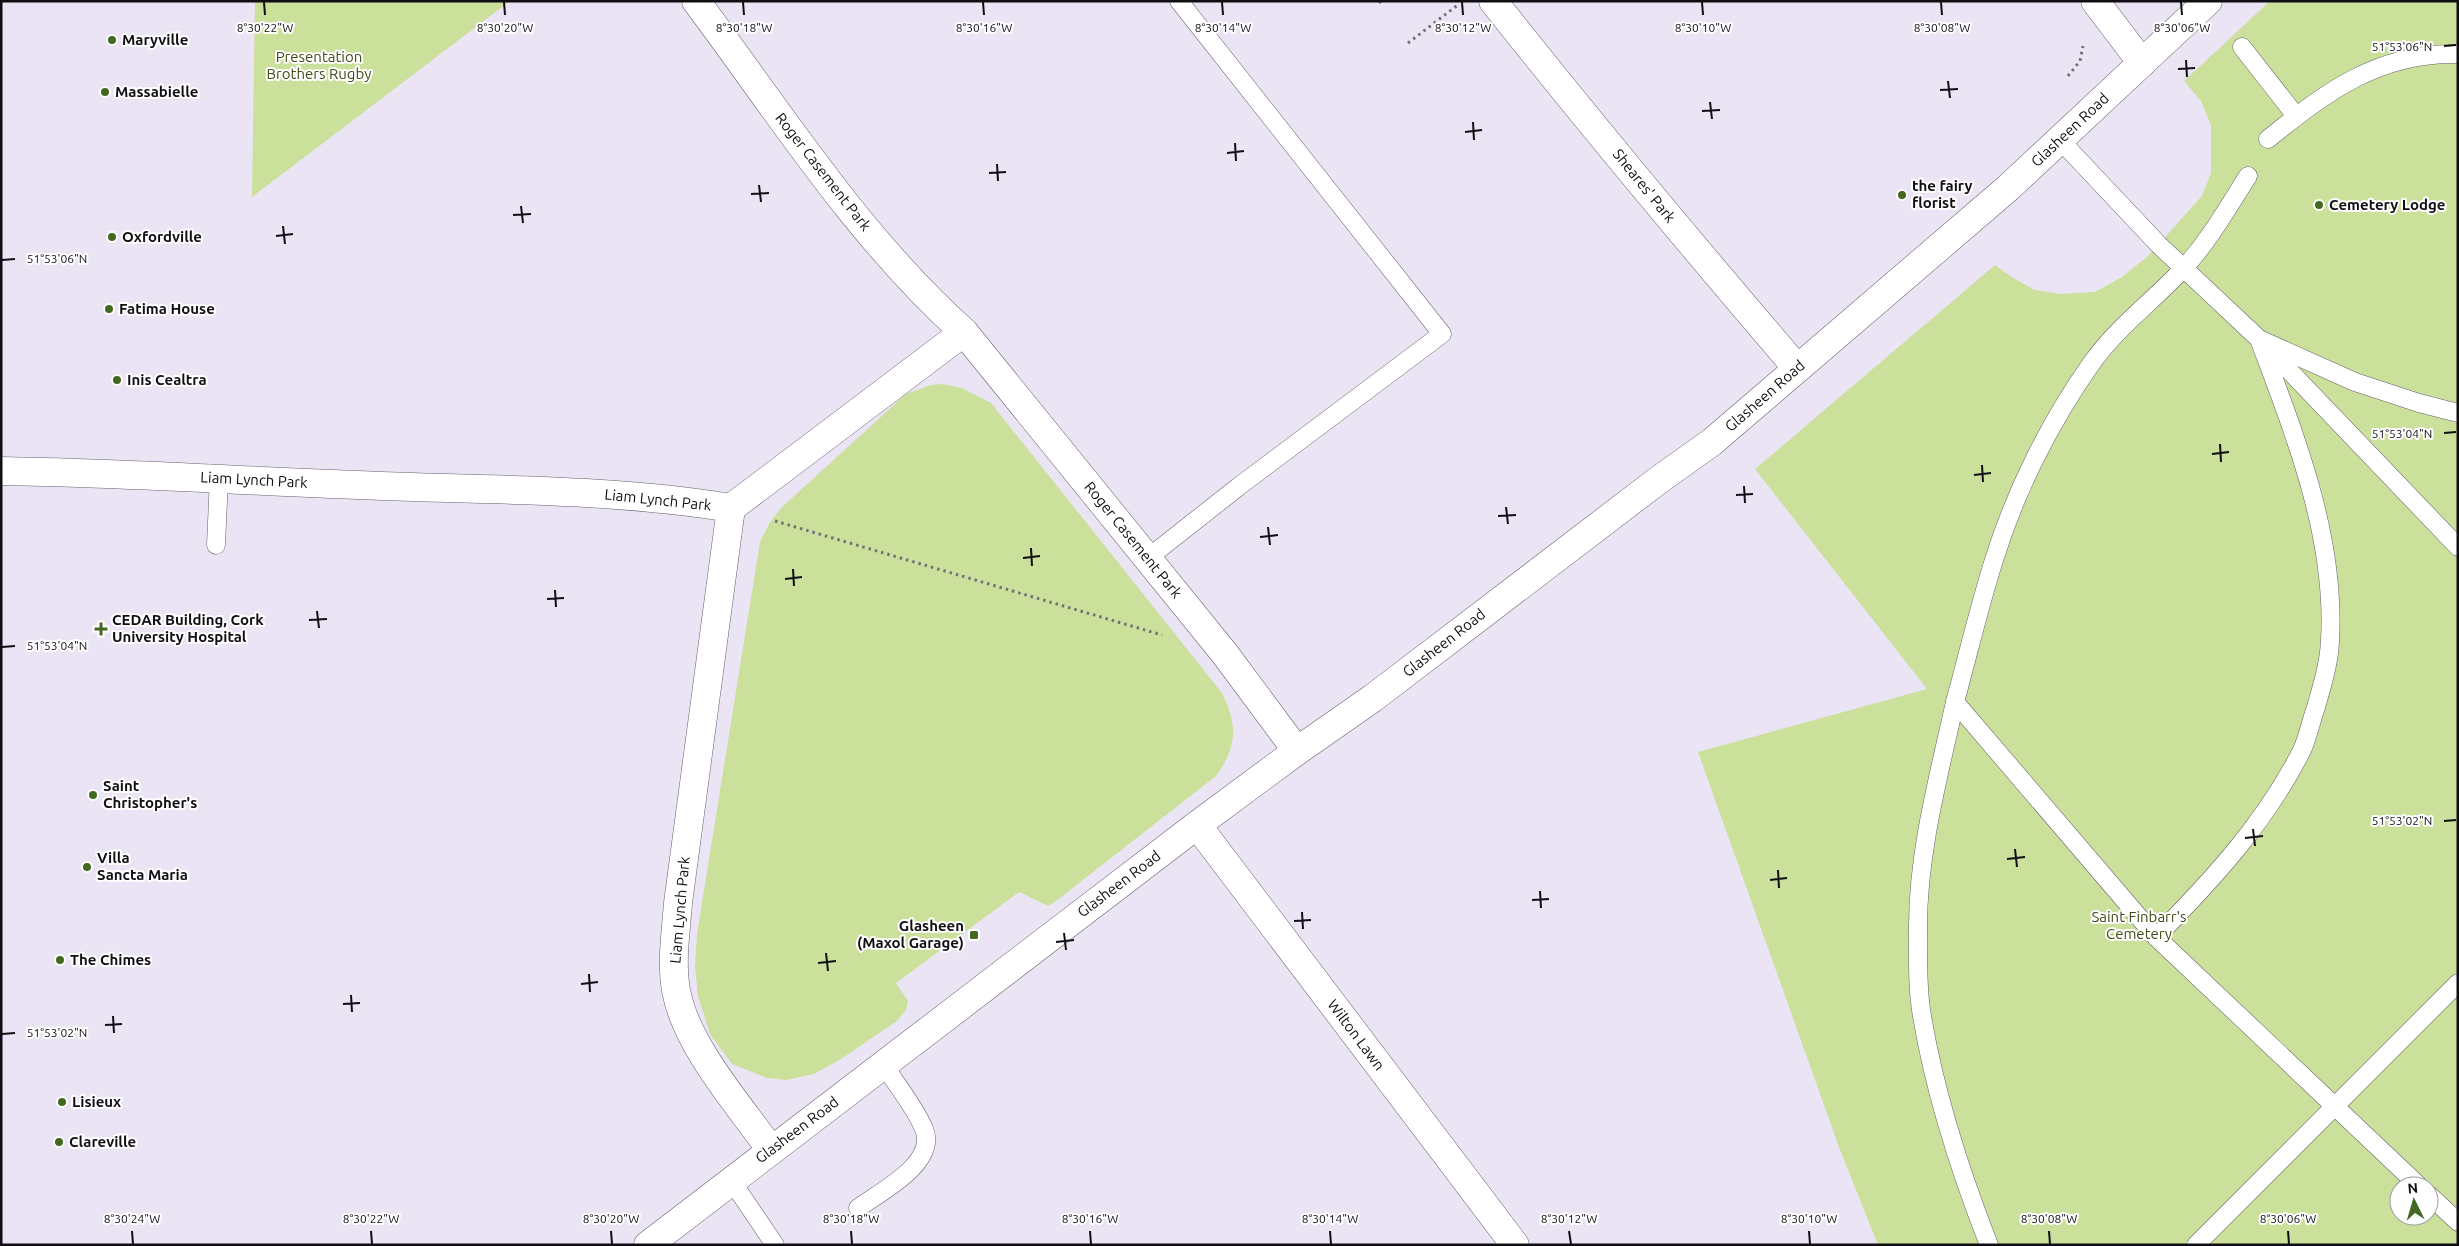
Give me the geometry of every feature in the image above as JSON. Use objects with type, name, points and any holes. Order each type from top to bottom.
[{"type":"street","name":"Roger Casement Park","points":[[696,1],[806,153],[848,206],[927,299],[964,332],[1148,558],[1297,751]]},
{"type":"street","name":"Sheares' Park","points":[[1494,1],[1657,204],[1797,368]]},
{"type":"street","points":[[2095,1],[2142,63]]},
{"type":"street","name":"Glasheen Road","points":[[648,1245],[1197,825],[1373,698],[1660,478],[1712,442],[2008,188],[2208,1]]},
{"type":"street","points":[[731,508],[964,332]]},
{"type":"street","name":"Liam Lynch Park","points":[[1,472],[102,473],[571,492],[671,498],[731,508],[678,902],[674,966],[682,1014],[697,1044],[771,1150]]},
{"type":"street","name":"Wilton Lawn","points":[[1197,825],[1516,1245]]},
{"type":"lane","points":[[1148,558],[1238,487],[1442,334],[1178,1]]},
{"type":"lane","points":[[2242,47],[2296,116]]},
{"type":"lane","points":[[2268,139],[2296,116],[2356,76],[2431,54],[2458,54]]},
{"type":"lane","points":[[2060,140],[2184,268],[2258,339],[2458,547]]},
{"type":"lane","points":[[1989,1245],[1972,1201],[1937,1088],[1922,1015],[1918,924],[1927,832],[1955,702],[1994,560],[2013,508],[2037,457],[2092,363],[2137,311],[2184,268],[2223,216],[2248,176]]},
{"type":"lane","points":[[2258,339],[2356,382],[2458,413]]},
{"type":"lane","points":[[2156,937],[2202,890],[2250,833],[2279,790],[2303,748],[2324,680],[2329,652],[2331,590],[2318,517],[2296,438],[2258,339]]},
{"type":"lane","points":[[216,545],[219,478]]},
{"type":"lane","points":[[1955,702],[2156,937],[2408,1176]]},
{"type":"lane","points":[[2196,1245],[2458,983]]},
{"type":"lane","points":[[858,1208],[910,1171],[919,1161],[926,1146],[924,1130],[883,1064]]},
{"type":"lane","points":[[731,1180],[776,1245]]},
{"type":"lane","points":[[2439,1205],[2458,1222]]},
{"type":"path","points":[[1408,43],[1463,1]]},
{"type":"path","points":[[731,508],[1168,637]]},
{"type":"green space","name":"Presentation Brothers Rugby","points":[[255,1],[510,1],[252,197]]},
{"type":"green space","name":"Saint Finbarr's Cemetery","points":[[2270,1],[2458,1],[2458,1245],[1878,1245],[1839,1147],[1698,752],[1927,689],[1755,469],[1995,265],[2035,290],[2061,294],[2095,292],[2122,277],[2148,256],[2202,196],[2211,173],[2211,125],[2201,101],[2184,81]]},
{"type":"green space","points":[[943,384],[962,388],[991,403],[1222,693],[1231,715],[1233,726],[1231,745],[1228,755],[1216,776],[1056,901],[1048,906],[1019,892],[896,983],[908,1001],[906,1010],[897,1021],[841,1059],[814,1074],[786,1080],[767,1078],[732,1064],[710,1034],[698,996],[695,966],[697,934],[760,542],[770,522],[782,507],[906,394],[931,385]]},
{"type":"place","name":"Maryville","points":[[112,40]]},
{"type":"place","name":"Massabielle","points":[[105,92]]},
{"type":"place","name":"the fairy florist","points":[[1902,195]]},
{"type":"place","name":"Cemetery Lodge","points":[[2319,205]]},
{"type":"place","name":"Oxfordville","points":[[112,237]]},
{"type":"place","name":"Fatima House","points":[[109,309]]},
{"type":"place","name":"Inis Cealtra","points":[[117,380]]},
{"type":"place","name":"CEDAR Building, Cork University Hospital","points":[[101,629]]},
{"type":"place","name":"Saint Christopher's","points":[[93,795]]},
{"type":"place","name":"Villa Sancta Maria","points":[[87,867]]},
{"type":"place","name":"Glasheen (Maxol Garage)","points":[[974,935]]},
{"type":"place","name":"The Chimes","points":[[60,960]]},
{"type":"place","name":"Lisieux","points":[[62,1102]]},
{"type":"place","name":"Clareville","points":[[59,1142]]}]
